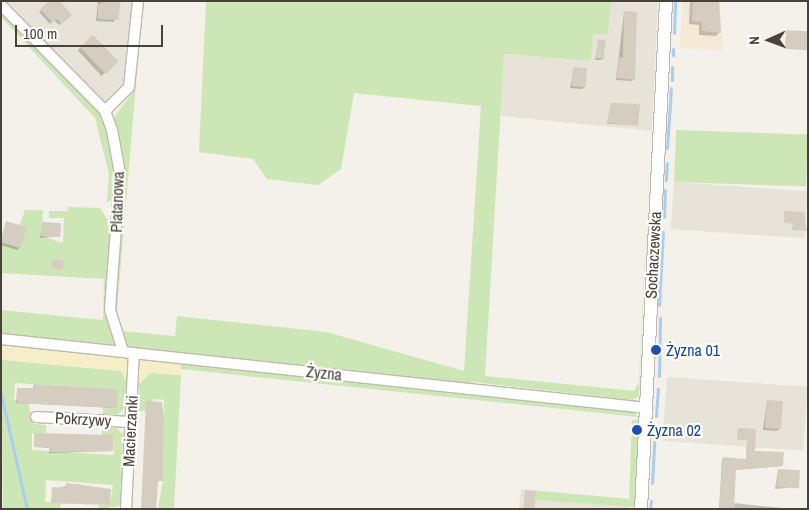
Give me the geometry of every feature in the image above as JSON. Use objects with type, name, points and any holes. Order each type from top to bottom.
[{"type":"street","points":[[1,5],[105,111],[129,88],[138,1]]},
{"type":"street","name":"Sochaczewska","points":[[641,509],[666,1]]},
{"type":"street","name":"Platanowa","points":[[105,111],[120,173],[110,310],[122,351]]},
{"type":"street","name":"Żyzna","points":[[1,339],[647,408]]},
{"type":"street","name":"Macierzanki","points":[[126,509],[134,353]]},
{"type":"street","name":"Pokrzywy","points":[[36,417],[130,422]]},
{"type":"shaded area","points":[[1,1],[138,1],[132,75],[105,111]]},
{"type":"shaded area","points":[[611,1],[658,1],[652,131],[500,116],[504,54],[591,61],[593,33],[608,34]]},
{"type":"shaded area","points":[[683,1],[720,1],[723,50],[680,48]]},
{"type":"shaded area","points":[[674,182],[808,191],[804,238],[671,229]]},
{"type":"shaded area","points":[[667,377],[808,387],[803,451],[663,441]]},
{"type":"shaded area","points":[[521,489],[629,499],[629,509],[519,509]]},
{"type":"green space","points":[[143,1],[117,310],[121,331],[175,336],[177,316],[326,332],[464,371],[481,106],[354,93],[341,169],[318,185],[267,179],[253,159],[199,152],[206,1],[611,1],[608,35],[593,34],[591,61],[504,54],[485,376],[634,391],[639,383],[651,127],[639,396],[632,400],[473,382],[472,386],[134,350],[123,344],[116,310],[122,199],[114,117],[133,92]]},
{"type":"green space","points":[[1,7],[101,114],[117,173],[113,200],[107,202],[109,174],[95,118],[1,17]]},
{"type":"green space","points":[[676,130],[808,135],[806,187],[674,182]]},
{"type":"green space","points":[[68,207],[100,208],[108,220],[112,219],[109,322],[116,345],[1,334],[1,310],[103,320],[104,279],[1,273],[1,242],[21,248],[27,227],[20,225],[25,210],[43,210],[42,236],[63,243],[64,218],[49,218],[49,211],[67,211]]},
{"type":"green space","points":[[1,354],[3,360],[121,371],[127,383],[125,408],[117,415],[103,414],[103,406],[117,407],[118,389],[15,383],[14,400],[28,403],[34,424],[46,425],[46,433],[32,433],[32,450],[114,455],[113,436],[102,436],[102,428],[117,428],[123,435],[120,506],[98,509],[99,505],[110,505],[113,485],[46,480],[45,502],[60,503],[61,509],[3,509]]},
{"type":"green space","points":[[181,364],[633,410],[638,417],[181,369]]},
{"type":"green space","points":[[150,373],[181,375],[174,509],[158,509],[163,480],[164,400],[154,399],[146,411],[138,411],[139,384]]},
{"type":"green space","points":[[632,420],[638,420],[639,447],[635,507],[535,500],[536,491],[629,499]]},
{"type":"sand","points":[[1,345],[123,356],[127,358],[127,383],[121,371],[3,360]]},
{"type":"sand","points":[[140,359],[181,364],[181,375],[150,373],[139,384]]},
{"type":"building","points":[[49,1],[60,1],[72,15],[62,24],[57,19],[53,23],[40,9]]},
{"type":"building","points":[[104,1],[121,1],[118,20],[98,19],[98,5]]},
{"type":"building","points":[[693,1],[719,1],[721,33],[702,31],[702,22],[692,21]]},
{"type":"building","points":[[624,11],[637,12],[635,80],[617,78],[619,57],[623,58]]},
{"type":"building","points":[[786,30],[808,31],[807,50],[785,49]]},
{"type":"building","points":[[93,35],[119,62],[106,74],[80,48]]},
{"type":"building","points":[[598,39],[606,40],[604,59],[596,58]]},
{"type":"building","points":[[573,67],[587,68],[586,87],[572,86]]},
{"type":"building","points":[[611,103],[640,104],[638,126],[607,123]]},
{"type":"building","points":[[784,211],[804,212],[807,231],[792,230],[793,224],[784,223]]},
{"type":"building","points":[[6,221],[27,227],[21,248],[1,242]]},
{"type":"building","points":[[42,222],[61,223],[60,237],[41,236]]},
{"type":"building","points":[[52,260],[63,260],[63,269],[52,269]]},
{"type":"building","points":[[33,384],[118,389],[117,408],[17,403],[17,388],[33,388]]},
{"type":"building","points":[[767,400],[783,401],[781,429],[765,428]]},
{"type":"building","points":[[146,401],[162,402],[164,417],[163,481],[158,481],[156,509],[141,509]]},
{"type":"building","points":[[738,428],[756,429],[755,451],[784,452],[783,466],[736,470],[734,509],[719,509],[723,457],[746,459],[747,440],[737,439]]},
{"type":"building","points":[[34,433],[113,435],[113,451],[49,452],[49,447],[34,447]]},
{"type":"building","points":[[778,469],[800,470],[799,488],[777,487]]},
{"type":"building","points":[[66,483],[111,489],[110,505],[51,503],[52,487],[66,488]]},
{"type":"building","points":[[525,490],[536,491],[534,509],[523,509]]},
{"type":"waterway","points":[[674,33],[675,1]]},
{"type":"waterway","points":[[673,49],[673,55]]},
{"type":"waterway","points":[[672,67],[672,80]]},
{"type":"waterway","points":[[667,148],[671,88]]},
{"type":"waterway","points":[[666,180],[667,163]]},
{"type":"waterway","points":[[664,217],[665,190]]},
{"type":"waterway","points":[[659,305],[663,232]]},
{"type":"waterway","points":[[659,376],[660,318]]},
{"type":"waterway","points":[[656,416],[658,389]]},
{"type":"waterway","points":[[1,394],[27,509]]},
{"type":"waterway","points":[[652,483],[655,429]]},
{"type":"waterway","points":[[650,509],[651,501]]},
{"type":"place","name":"Żyzna 01","points":[[656,350]]},
{"type":"place","name":"Żyzna 02","points":[[637,430]]}]
